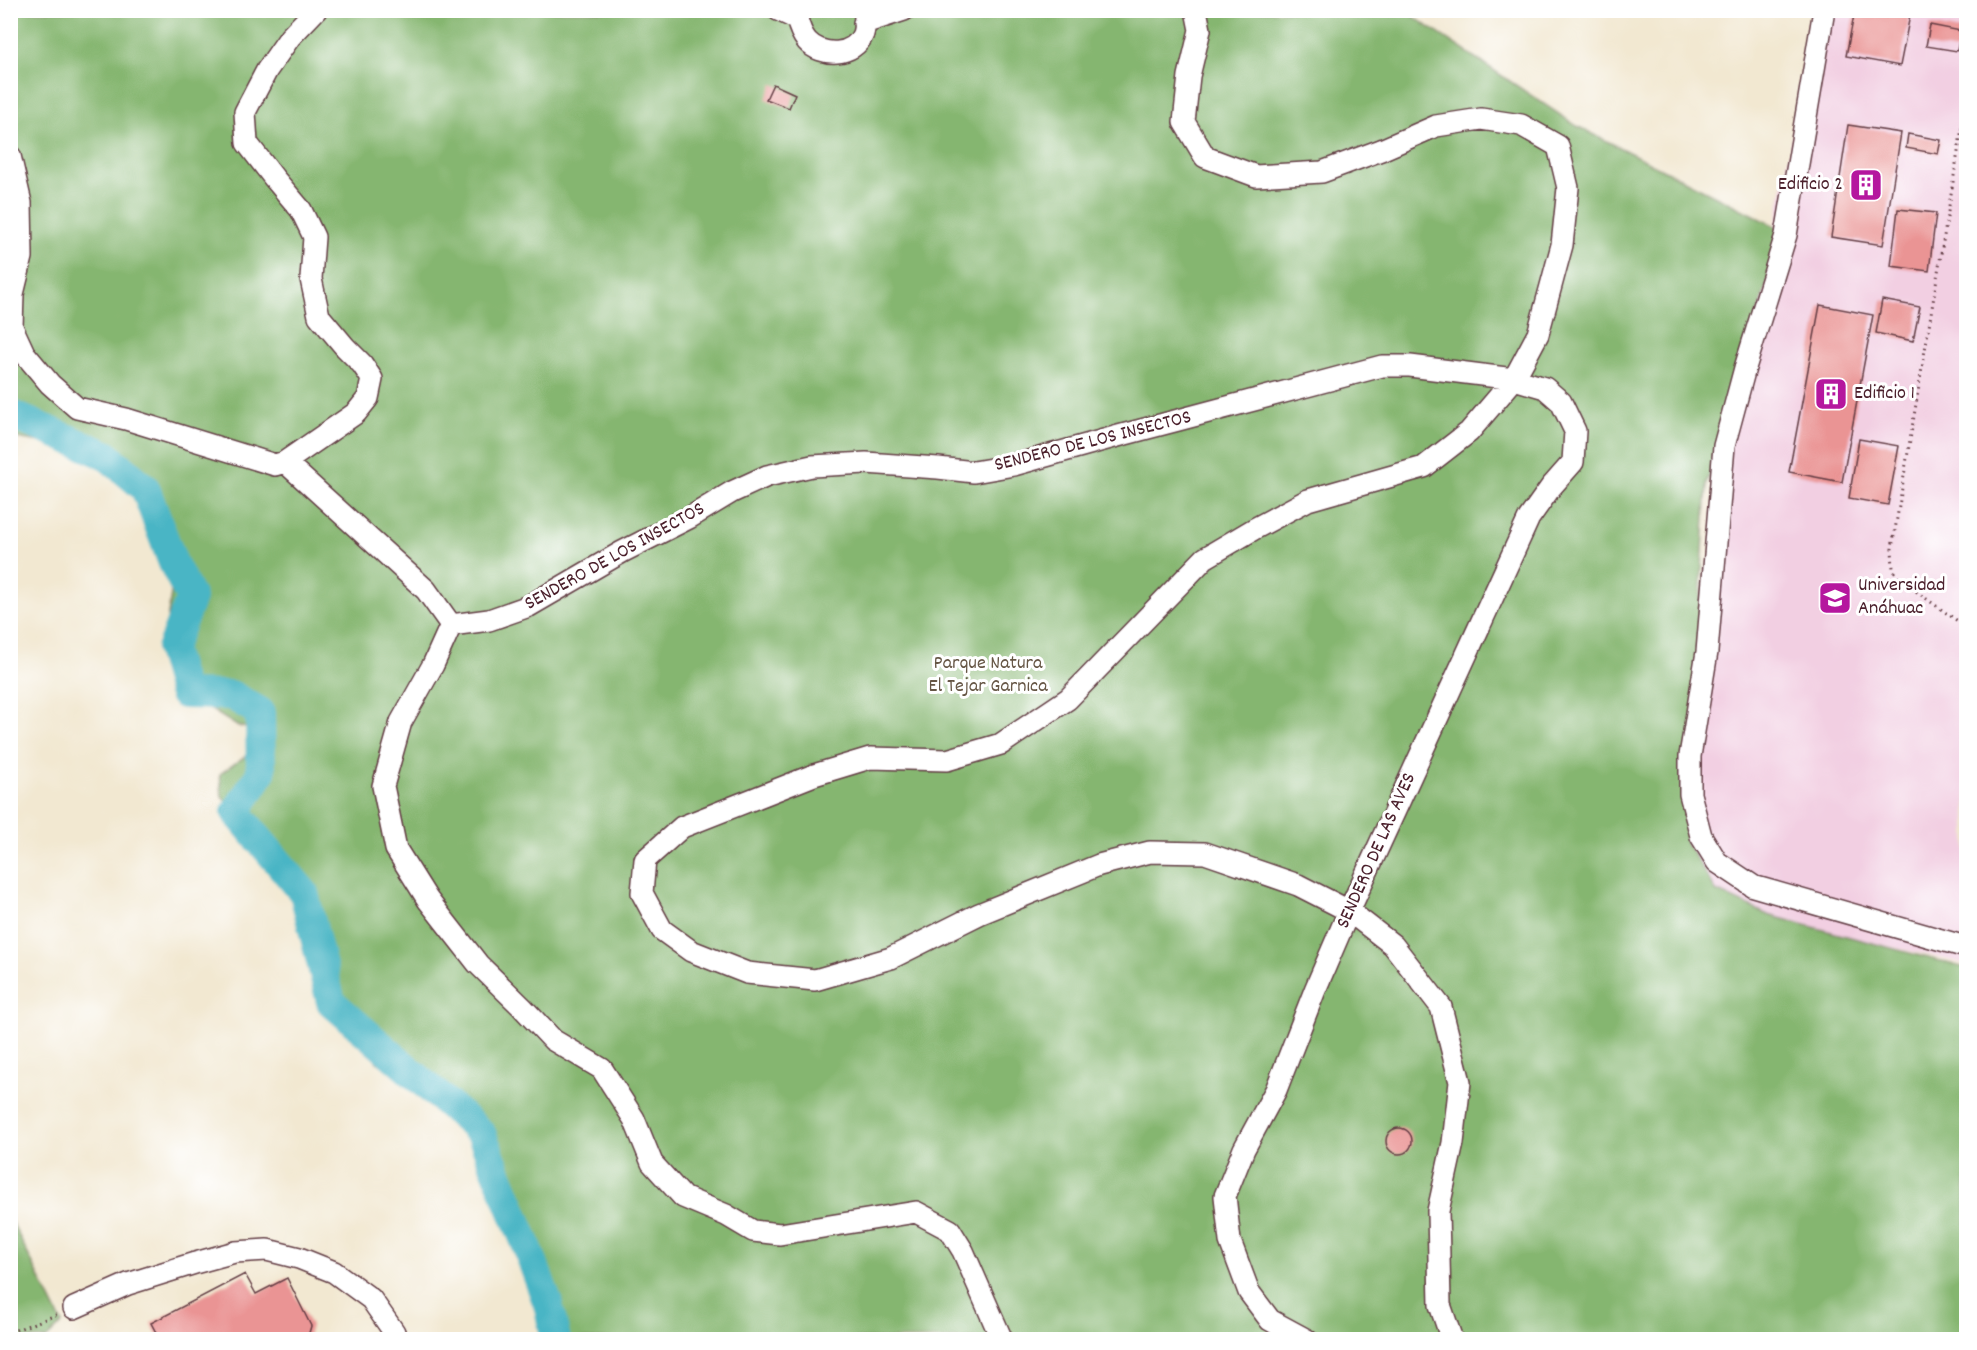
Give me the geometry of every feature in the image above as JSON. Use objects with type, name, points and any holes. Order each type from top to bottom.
[{"type":"street","points":[[10,156],[21,203],[22,257],[13,294],[12,327],[24,353],[50,384],[76,408],[126,419],[275,465],[285,462],[356,413],[368,398],[372,378],[319,316],[311,279],[314,237],[301,210],[247,143],[245,112],[267,70],[284,45],[316,10]]},
{"type":"street","points":[[778,10],[799,15],[806,40],[814,48],[836,53],[847,50],[856,43],[863,34],[864,17],[904,10]]},
{"type":"street","points":[[1196,10],[1200,30],[1189,76],[1184,122],[1205,157],[1256,176],[1322,172],[1436,126],[1481,119],[1521,125],[1558,146],[1568,188],[1562,245],[1538,334],[1514,379],[1468,432],[1424,467],[1308,500],[1205,558],[1068,699],[1001,744],[947,760],[870,758],[814,775],[682,827],[645,860],[642,893],[662,930],[692,951],[747,973],[815,980],[891,958],[1001,905],[1099,865],[1150,852],[1205,853],[1298,885],[1349,911],[1393,945],[1441,1007],[1460,1082],[1453,1143],[1438,1211],[1440,1305],[1452,1340]]},
{"type":"street","points":[[1824,10],[1786,235],[1745,368],[1724,446],[1707,652],[1690,756],[1690,794],[1701,836],[1717,862],[1753,886],[1966,947]]},
{"type":"street","name":"SENDERO DE LOS INSECTOS","points":[[451,625],[489,620],[529,606],[622,552],[732,492],[767,476],[812,466],[866,463],[974,472],[1014,465],[1382,366],[1410,366],[1514,379]]},
{"type":"street","name":"SENDERO DE LAS AVES","points":[[1307,1340],[1270,1320],[1249,1292],[1230,1241],[1225,1196],[1244,1149],[1276,1090],[1349,911],[1529,518],[1551,487],[1573,462],[1575,431],[1561,402],[1545,388],[1514,379]]},
{"type":"street","points":[[285,462],[426,591],[451,625],[434,665],[401,722],[383,786],[396,849],[428,900],[478,964],[553,1040],[602,1069],[634,1119],[652,1163],[683,1197],[726,1215],[753,1231],[780,1234],[915,1212],[950,1230],[963,1251],[1002,1340]]},
{"type":"street","points":[[75,1308],[128,1284],[195,1263],[235,1252],[267,1250],[299,1258],[334,1272],[372,1299],[394,1332],[396,1340]]},
{"type":"path","points":[[1966,104],[1892,548],[1893,569],[1900,580],[1966,627]]},
{"type":"path","points":[[10,1332],[75,1308]]},
{"type":"shaded area","name":"Universidad Anáhuac","points":[[1816,11],[1966,11],[1966,964],[1710,905],[1683,845],[1727,404],[1777,219]]},
{"type":"green space","name":"Parque Natura El Tejar Garnica","points":[[11,11],[1405,11],[1577,126],[1783,230],[1707,483],[1686,842],[1716,891],[1768,915],[1966,968],[1966,1339],[561,1339],[548,1296],[515,1250],[488,1139],[451,1101],[377,1062],[358,1021],[323,996],[304,940],[292,866],[258,839],[222,797],[220,774],[259,748],[263,731],[237,726],[200,703],[176,671],[167,622],[172,586],[141,479],[106,453],[17,438],[11,429]]},
{"type":"green space","points":[[10,1218],[62,1323],[46,1339],[11,1339]]},
{"type":"building","points":[[1855,10],[1911,10],[1900,66],[1846,56]]},
{"type":"building","points":[[1930,25],[1961,31],[1957,51],[1926,46]]},
{"type":"building","points":[[773,84],[795,94],[789,108],[766,99]]},
{"type":"building","name":"Edificio 2","points":[[1848,125],[1901,133],[1883,245],[1831,237]]},
{"type":"building","points":[[1908,134],[1941,140],[1938,154],[1906,148]]},
{"type":"building","points":[[1898,209],[1936,213],[1929,271],[1891,266]]},
{"type":"building","points":[[1882,300],[1920,307],[1913,341],[1876,333]]},
{"type":"building","name":"Edificio 1","points":[[1820,305],[1873,315],[1842,482],[1789,472]]},
{"type":"building","points":[[1859,439],[1899,446],[1888,505],[1849,498]]},
{"type":"building","points":[[1399,1128],[1408,1132],[1412,1141],[1408,1150],[1399,1154],[1390,1150],[1386,1141],[1390,1132]]},
{"type":"building","points":[[245,1274],[256,1294],[287,1278],[311,1326],[307,1340],[160,1340],[151,1323]]},
{"type":"waterway","points":[[10,414],[106,455],[145,488],[173,563],[191,598],[171,649],[184,694],[231,695],[260,712],[261,773],[236,812],[304,893],[331,1002],[481,1133],[548,1304],[556,1340]]},
{"type":"place","name":"Edificio 2","points":[[1866,185]]},
{"type":"place","name":"Edificio 1","points":[[1831,394]]},
{"type":"place","name":"Universidad Anáhuac","points":[[1835,598]]}]
